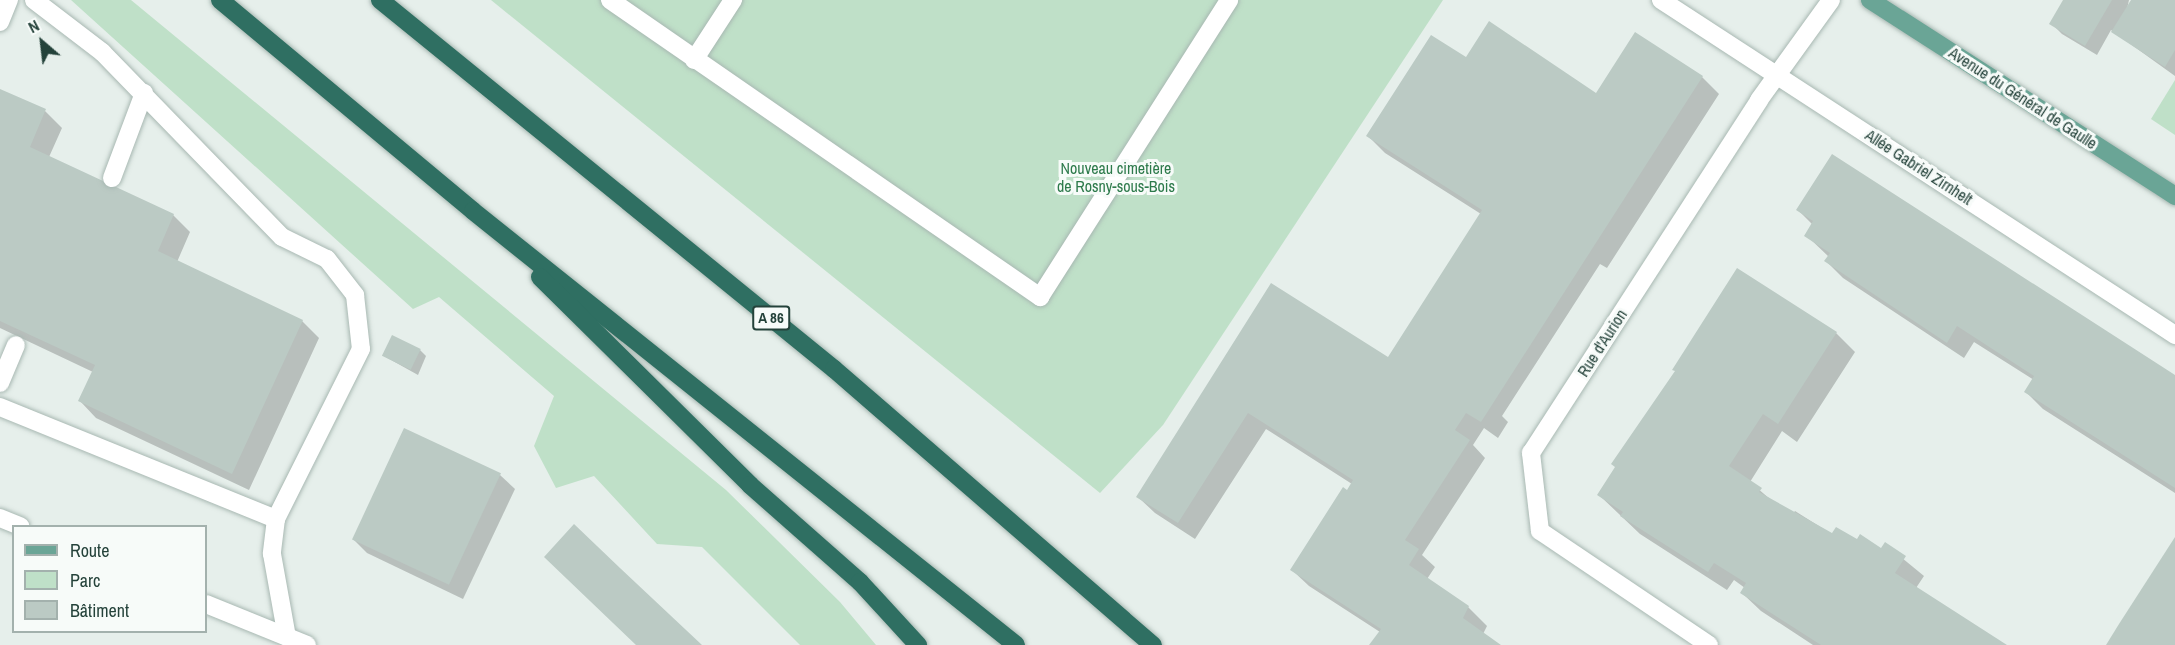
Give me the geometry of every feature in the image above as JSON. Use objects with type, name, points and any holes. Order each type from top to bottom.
[{"type":"highway","points":[[220,0],[473,211],[1016,645]]},
{"type":"highway","name":"A 86","points":[[380,0],[834,369],[1153,645]]},
{"type":"highway","points":[[473,211],[750,485],[860,582],[918,645]]},
{"type":"main road","name":"Avenue du Général de Gaulle","points":[[1870,0],[2175,196]]},
{"type":"street","points":[[0,22],[9,0]]},
{"type":"street","points":[[34,0],[102,52],[282,237],[327,259],[355,295],[361,349],[276,519],[272,554],[298,642]]},
{"type":"street","points":[[610,0],[1040,297],[1229,0]]},
{"type":"street","points":[[694,60],[733,0]]},
{"type":"street","name":"Allée Gabriel Zirnhelt","points":[[1661,0],[2175,335]]},
{"type":"street","name":"Rue d'Aurion","points":[[1709,645],[1540,531],[1531,453],[1777,75],[1831,0]]},
{"type":"street","points":[[112,178],[144,93]]},
{"type":"street","points":[[0,383],[16,345]]},
{"type":"street","points":[[0,407],[276,519]]},
{"type":"street","points":[[0,518],[18,525]]},
{"type":"street","points":[[207,604],[298,642]]},
{"type":"green space","points":[[71,0],[131,0],[726,490],[840,602],[876,645],[800,645],[702,547],[657,544],[594,476],[556,488],[534,446],[554,396],[439,297],[413,309]]},
{"type":"green space","name":"Nouveau cimetière de Rosny-sous-Bois","points":[[491,0],[1443,0],[1163,425],[1100,493]]},
{"type":"green space","points":[[2175,80],[2175,135],[2151,119]]},
{"type":"building","points":[[2063,0],[2112,0],[2085,46],[2049,24]]},
{"type":"building","points":[[2131,0],[2175,0],[2175,50],[2165,67],[2111,32]]},
{"type":"building","points":[[1489,21],[1596,93],[1635,32],[1703,76],[1481,422],[1466,413],[1455,430],[1470,440],[1405,540],[1419,549],[1409,565],[1469,606],[1463,618],[1501,645],[1369,645],[1381,629],[1290,570],[1343,487],[1347,490],[1353,480],[1248,413],[1178,523],[1136,497],[1271,283],[1388,357],[1482,210],[1366,136],[1431,35],[1466,57]]},
{"type":"building","points":[[0,89],[46,109],[30,147],[174,214],[158,251],[303,320],[232,474],[78,401],[95,365],[0,321]]},
{"type":"building","points":[[1832,154],[2175,375],[2175,488],[2024,392],[2034,376],[1957,326],[1947,343],[1824,261],[1830,253],[1804,236],[1813,221],[1796,210]]},
{"type":"building","points":[[1737,268],[1837,332],[1778,424],[1763,414],[1729,466],[1762,488],[1759,492],[1832,533],[1836,527],[1857,539],[1860,534],[1881,548],[1885,542],[1906,556],[1895,573],[2007,645],[1821,645],[1740,593],[1746,583],[1714,563],[1708,572],[1620,516],[1623,512],[1597,495],[1615,467],[1611,464],[1675,371],[1672,370]]},
{"type":"building","points":[[392,335],[421,349],[411,370],[382,356]]},
{"type":"building","points":[[404,428],[501,473],[449,585],[352,539]]},
{"type":"building","points":[[574,524],[702,645],[636,645],[544,557]]},
{"type":"building","points":[[2175,537],[2175,645],[2106,645],[2119,624]]}]
